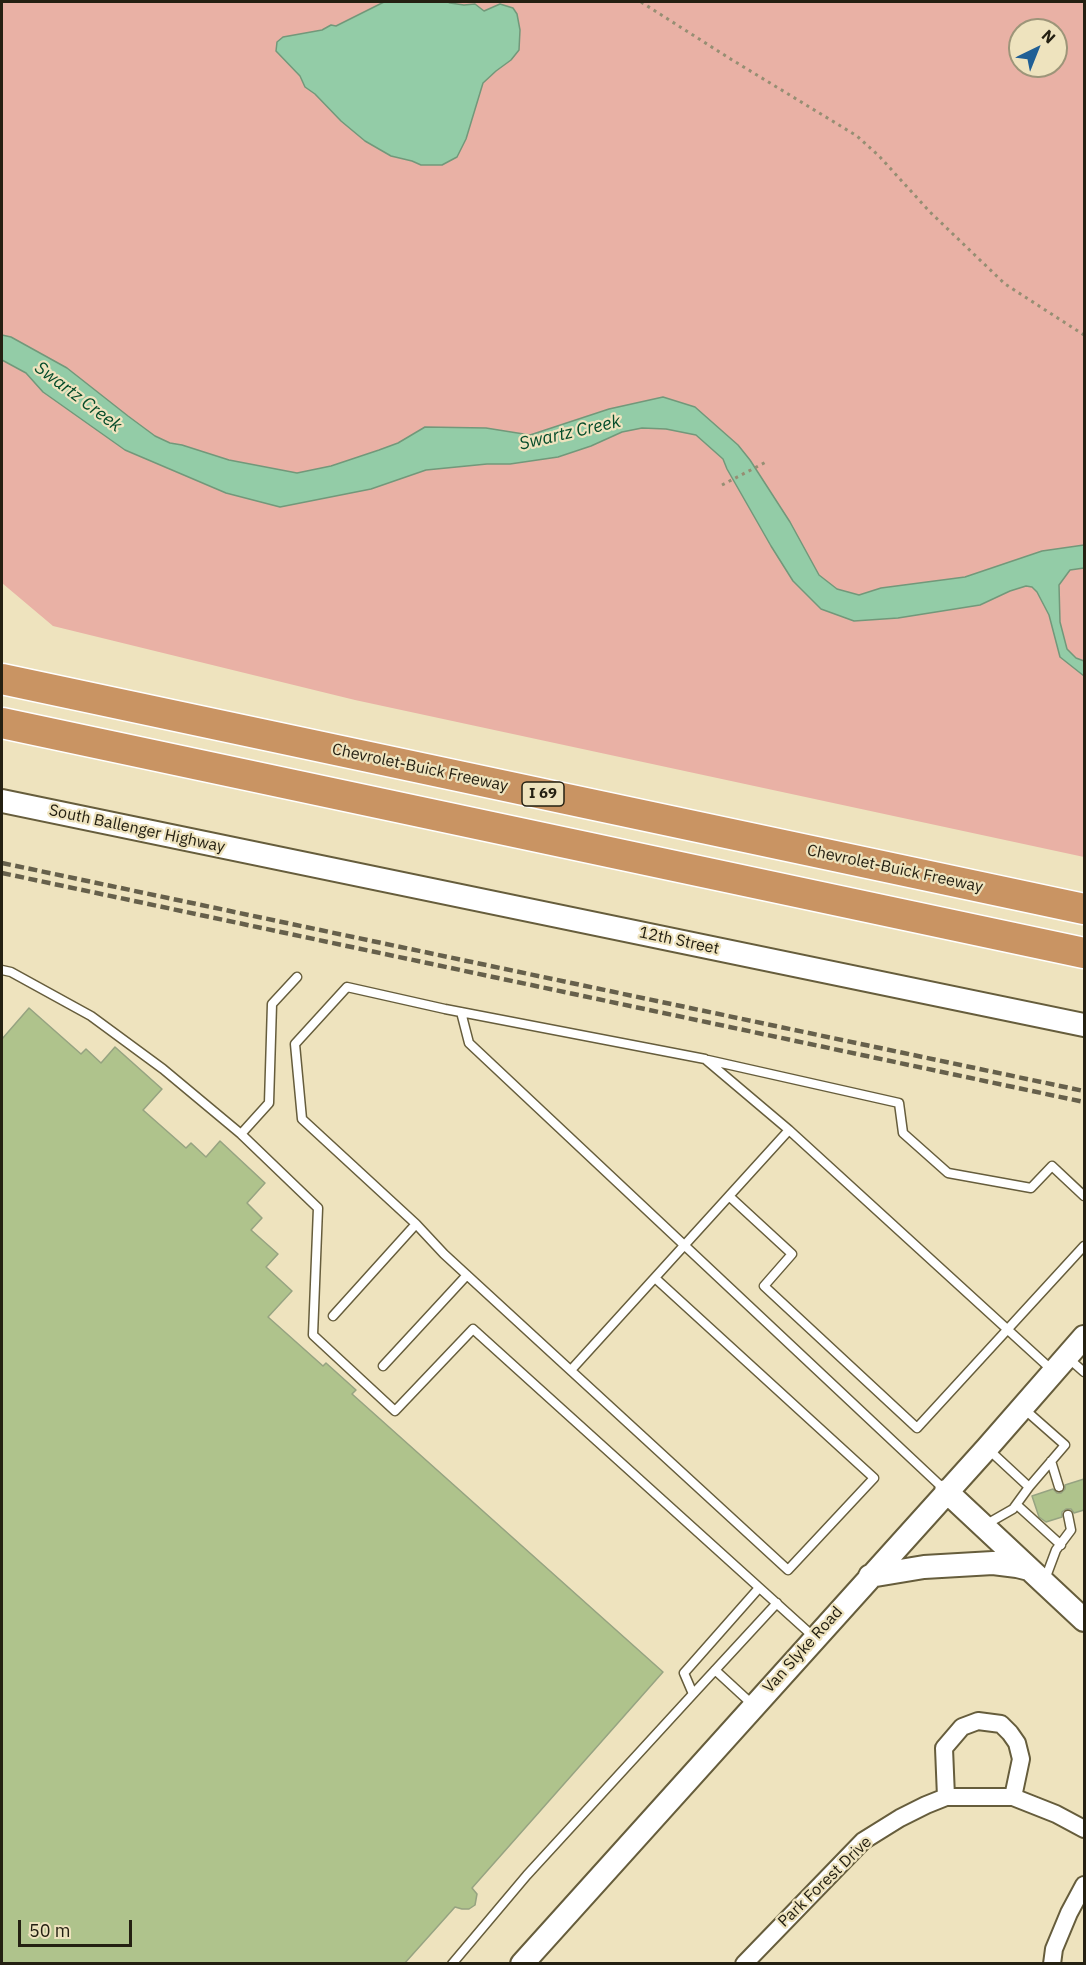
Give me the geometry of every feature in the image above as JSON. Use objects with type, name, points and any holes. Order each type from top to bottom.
[{"type":"highway","name":"Chevrolet-Buick Freeway","points":[[2,679],[1084,909]]},
{"type":"highway","points":[[2,723],[1084,953]]},
{"type":"street","name":"South Ballenger Highway","points":[[2,801],[273,858]]},
{"type":"street","name":"12th Street","points":[[273,858],[1084,1025]]},
{"type":"street","points":[[1027,1013],[1084,1031]]},
{"type":"street","name":"Van Slyke Road","points":[[522,1964],[987,1448],[1084,1337]]},
{"type":"street","points":[[946,1491],[1084,1620]]},
{"type":"street","points":[[870,1576],[924,1567],[993,1563],[1017,1566],[1037,1576]]},
{"type":"street","points":[[946,1797],[944,1748],[962,1727],[978,1720],[1001,1724],[1017,1743],[1021,1759],[1013,1797]]},
{"type":"street","name":"Park Forest Drive","points":[[744,1964],[863,1841],[900,1818],[946,1797],[1013,1797],[1056,1814],[1084,1829]]},
{"type":"street","points":[[1052,1964],[1054,1949],[1084,1885]]},
{"type":"lane","points":[[2,970],[11,972],[91,1016],[163,1069],[241,1134],[318,1208],[313,1335],[395,1411],[473,1329],[815,1638]]},
{"type":"lane","points":[[241,1134],[269,1103],[272,1004],[297,977]]},
{"type":"lane","points":[[655,1278],[874,1478],[788,1570],[466,1275],[416,1224],[302,1119],[295,1044],[347,987],[461,1012],[705,1059],[899,1103],[903,1133],[948,1173],[1031,1188],[1052,1166],[1084,1196]]},
{"type":"lane","points":[[461,1012],[469,1043],[946,1491]]},
{"type":"lane","points":[[705,1059],[789,1130],[1008,1330],[1060,1364],[1084,1372]]},
{"type":"lane","points":[[571,1370],[789,1130]]},
{"type":"lane","points":[[729,1197],[792,1254],[764,1286],[917,1428],[1084,1246]]},
{"type":"lane","points":[[333,1316],[416,1224]]},
{"type":"lane","points":[[383,1366],[466,1275]]},
{"type":"lane","points":[[983,1526],[1013,1509],[1065,1445],[1022,1408]]},
{"type":"lane","points":[[987,1448],[1029,1487]]},
{"type":"lane","points":[[1051,1461],[1059,1487]]},
{"type":"lane","points":[[1017,1505],[1061,1545]]},
{"type":"lane","points":[[1037,1576],[1071,1530],[1068,1515]]},
{"type":"lane","points":[[693,1694],[684,1673],[759,1588]]},
{"type":"lane","points":[[452,1964],[526,1875],[777,1603]]},
{"type":"lane","points":[[715,1670],[753,1706]]},
{"type":"path","points":[[640,2],[857,136],[879,156],[930,212],[1005,284],[1084,335]]},
{"type":"path","points":[[722,485],[766,462]]},
{"type":"shaded area","points":[[2,2],[1084,2],[1084,857],[355,700],[53,626],[2,583]]},
{"type":"water","points":[[384,2],[475,4],[484,11],[500,4],[513,8],[517,14],[520,30],[519,50],[511,60],[483,83],[466,139],[457,157],[442,165],[421,165],[391,156],[365,141],[305,87],[300,76],[276,51],[277,42],[283,37],[322,30],[331,25],[336,26]]},
{"type":"water","name":"Swartz Creek","points":[[2,335],[11,337],[67,368],[155,436],[170,443],[229,460],[297,473],[331,466],[379,450],[398,443],[425,427],[486,428],[530,435],[609,409],[663,397],[695,407],[738,445],[750,460],[790,522],[819,575],[837,589],[859,595],[881,588],[965,577],[1042,551],[1084,545],[1084,568],[1070,570],[1059,585],[1060,622],[1067,649],[1076,658],[1084,661],[1084,676],[1060,657],[1049,615],[1032,587],[1026,586],[1010,591],[980,605],[898,618],[854,621],[821,609],[793,581],[723,459],[696,435],[666,429],[642,428],[622,432],[558,457],[510,464],[426,470],[371,489],[280,507],[226,493],[125,450],[43,392],[26,373],[2,360]]},
{"type":"building","points":[[29,1008],[81,1054],[86,1049],[101,1063],[115,1047],[162,1089],[143,1110],[186,1148],[191,1143],[206,1157],[220,1141],[265,1183],[247,1203],[262,1218],[251,1230],[278,1254],[266,1267],[292,1291],[268,1317],[323,1366],[326,1363],[356,1390],[352,1394],[663,1672],[472,1888],[477,1894],[475,1905],[469,1909],[455,1907],[404,1964],[2,1964],[2,1039]]},
{"type":"building","points":[[1084,1479],[1084,1510],[1074,1513],[1071,1509],[1066,1509],[1062,1512],[1062,1517],[1046,1522],[1039,1517],[1032,1496],[1053,1489],[1061,1493],[1065,1485]]},
{"type":"railway","points":[[2,863],[1084,1091]]},
{"type":"railway","points":[[2,873],[1084,1102]]}]
